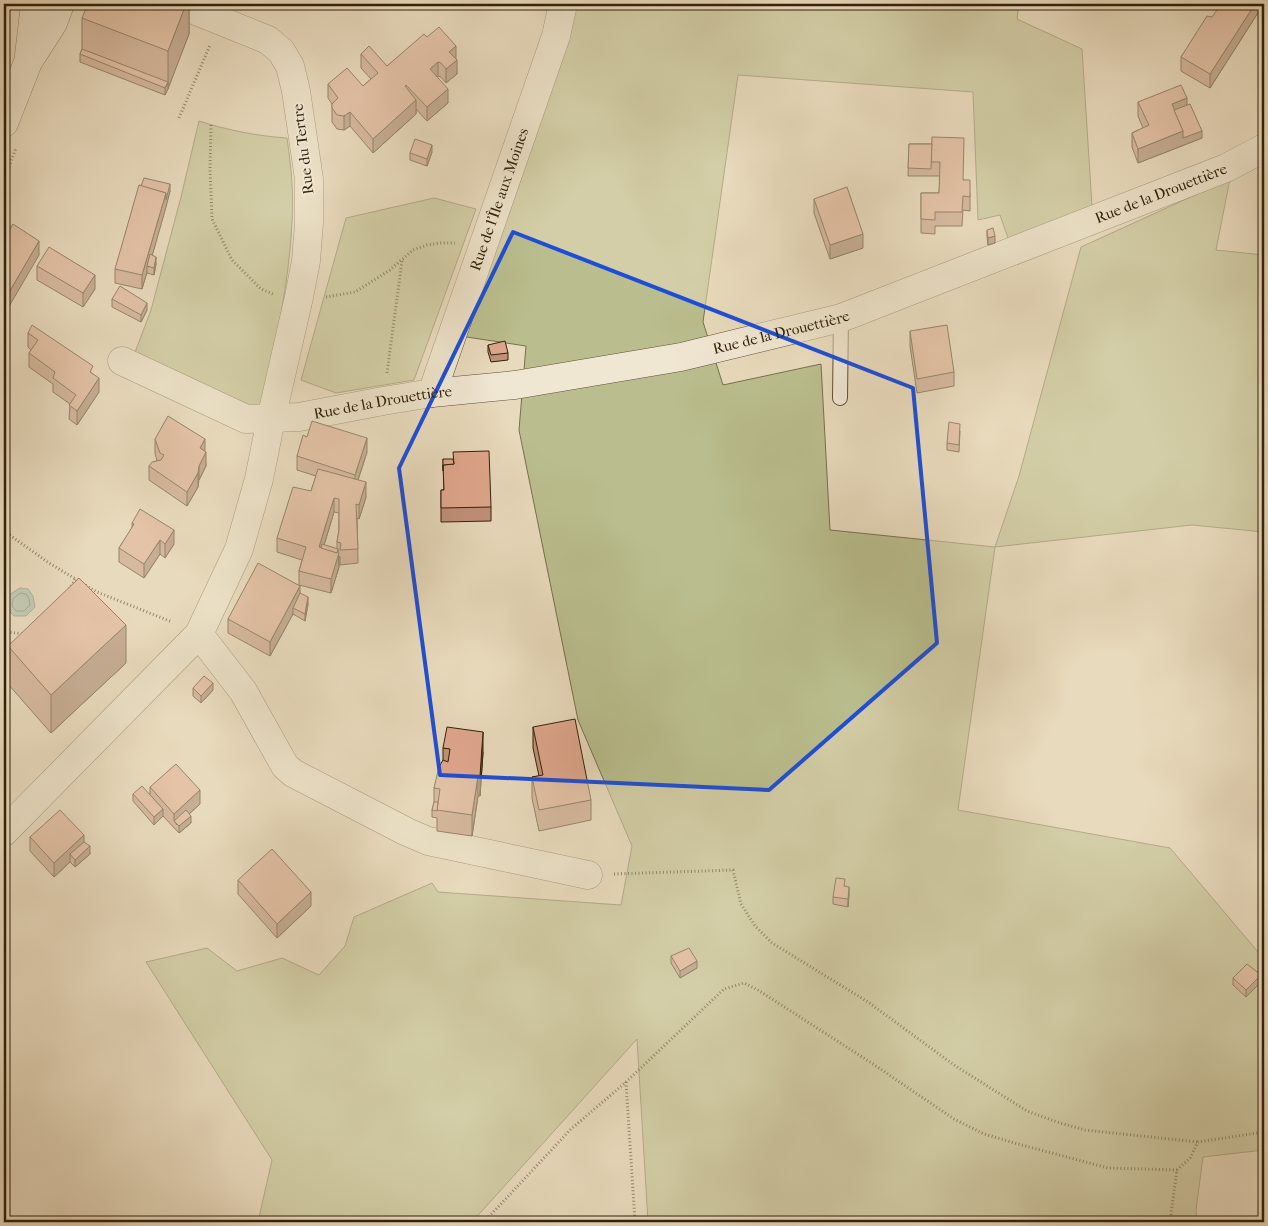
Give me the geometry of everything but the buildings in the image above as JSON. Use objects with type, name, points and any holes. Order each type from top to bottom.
[{"type":"street","points":[[28,62],[34,13],[38,4]]},
{"type":"street","points":[[4,123],[28,62],[52,23],[60,4]]},
{"type":"street","name":"Rue du Tertre","points":[[4,832],[199,634],[239,548],[259,479],[306,261],[309,223],[309,179],[296,91],[290,66],[281,51],[268,40],[179,4]]},
{"type":"street","name":"Rue de l'Île aux Moines","points":[[432,393],[556,36],[563,4]]},
{"type":"street","name":"Rue de la Drouettière","points":[[122,361],[246,420],[299,417],[432,393],[515,385],[681,357],[841,318],[1226,168],[1264,148]]},
{"type":"street","points":[[199,634],[244,691],[285,766],[293,774],[406,832],[428,841],[588,875]]},
{"type":"lane","points":[[840,398],[841,318]]},
{"type":"path","points":[[179,118],[220,20]]},
{"type":"path","points":[[383,401],[402,260]]},
{"type":"path","points":[[4,531],[97,592],[199,634]]},
{"type":"path","points":[[64,595],[76,579]]},
{"type":"path","points":[[7,632],[30,634]]},
{"type":"path","points":[[588,875],[733,870],[741,904],[755,926],[772,943],[868,1002],[954,1065],[1027,1111],[1085,1130],[1198,1142],[1264,1132]]},
{"type":"path","points":[[484,1222],[571,1129],[626,1082],[724,989],[744,983],[758,990],[873,1064],[954,1119],[984,1134],[1108,1168],[1177,1170]]},
{"type":"path","points":[[626,1082],[635,1222]]},
{"type":"path","points":[[1171,1222],[1177,1170],[1190,1158],[1198,1142]]},
{"type":"highlighted area","points":[[513,232],[913,388],[937,643],[769,790],[440,775],[399,468]]},
{"type":"green space","points":[[575,4],[1019,4],[1017,19],[1082,49],[1092,206],[1009,241],[1000,215],[978,220],[973,92],[738,75],[703,322],[723,385],[821,364],[830,530],[995,547],[958,810],[1170,848],[1264,959],[1264,1150],[1203,1157],[1196,1210],[1197,1222],[648,1222],[637,1039],[472,1222],[258,1222],[272,1160],[146,962],[207,948],[237,971],[282,958],[319,975],[345,946],[354,917],[432,883],[438,892],[621,905],[632,846],[578,720],[519,430],[526,346],[460,336]]},
{"type":"green space","points":[[199,121],[242,132],[287,138],[293,201],[288,268],[263,407],[254,412],[134,355],[151,310]]},
{"type":"green space","points":[[1230,179],[1216,250],[1264,255],[1264,532],[1192,525],[995,547],[1019,476],[1081,247]]},
{"type":"green space","points":[[434,198],[476,209],[414,380],[336,393],[301,380],[346,218]]},
{"type":"water","points":[[20,588],[28,589],[33,596],[35,607],[26,616],[14,616],[6,608],[9,595]]}]
